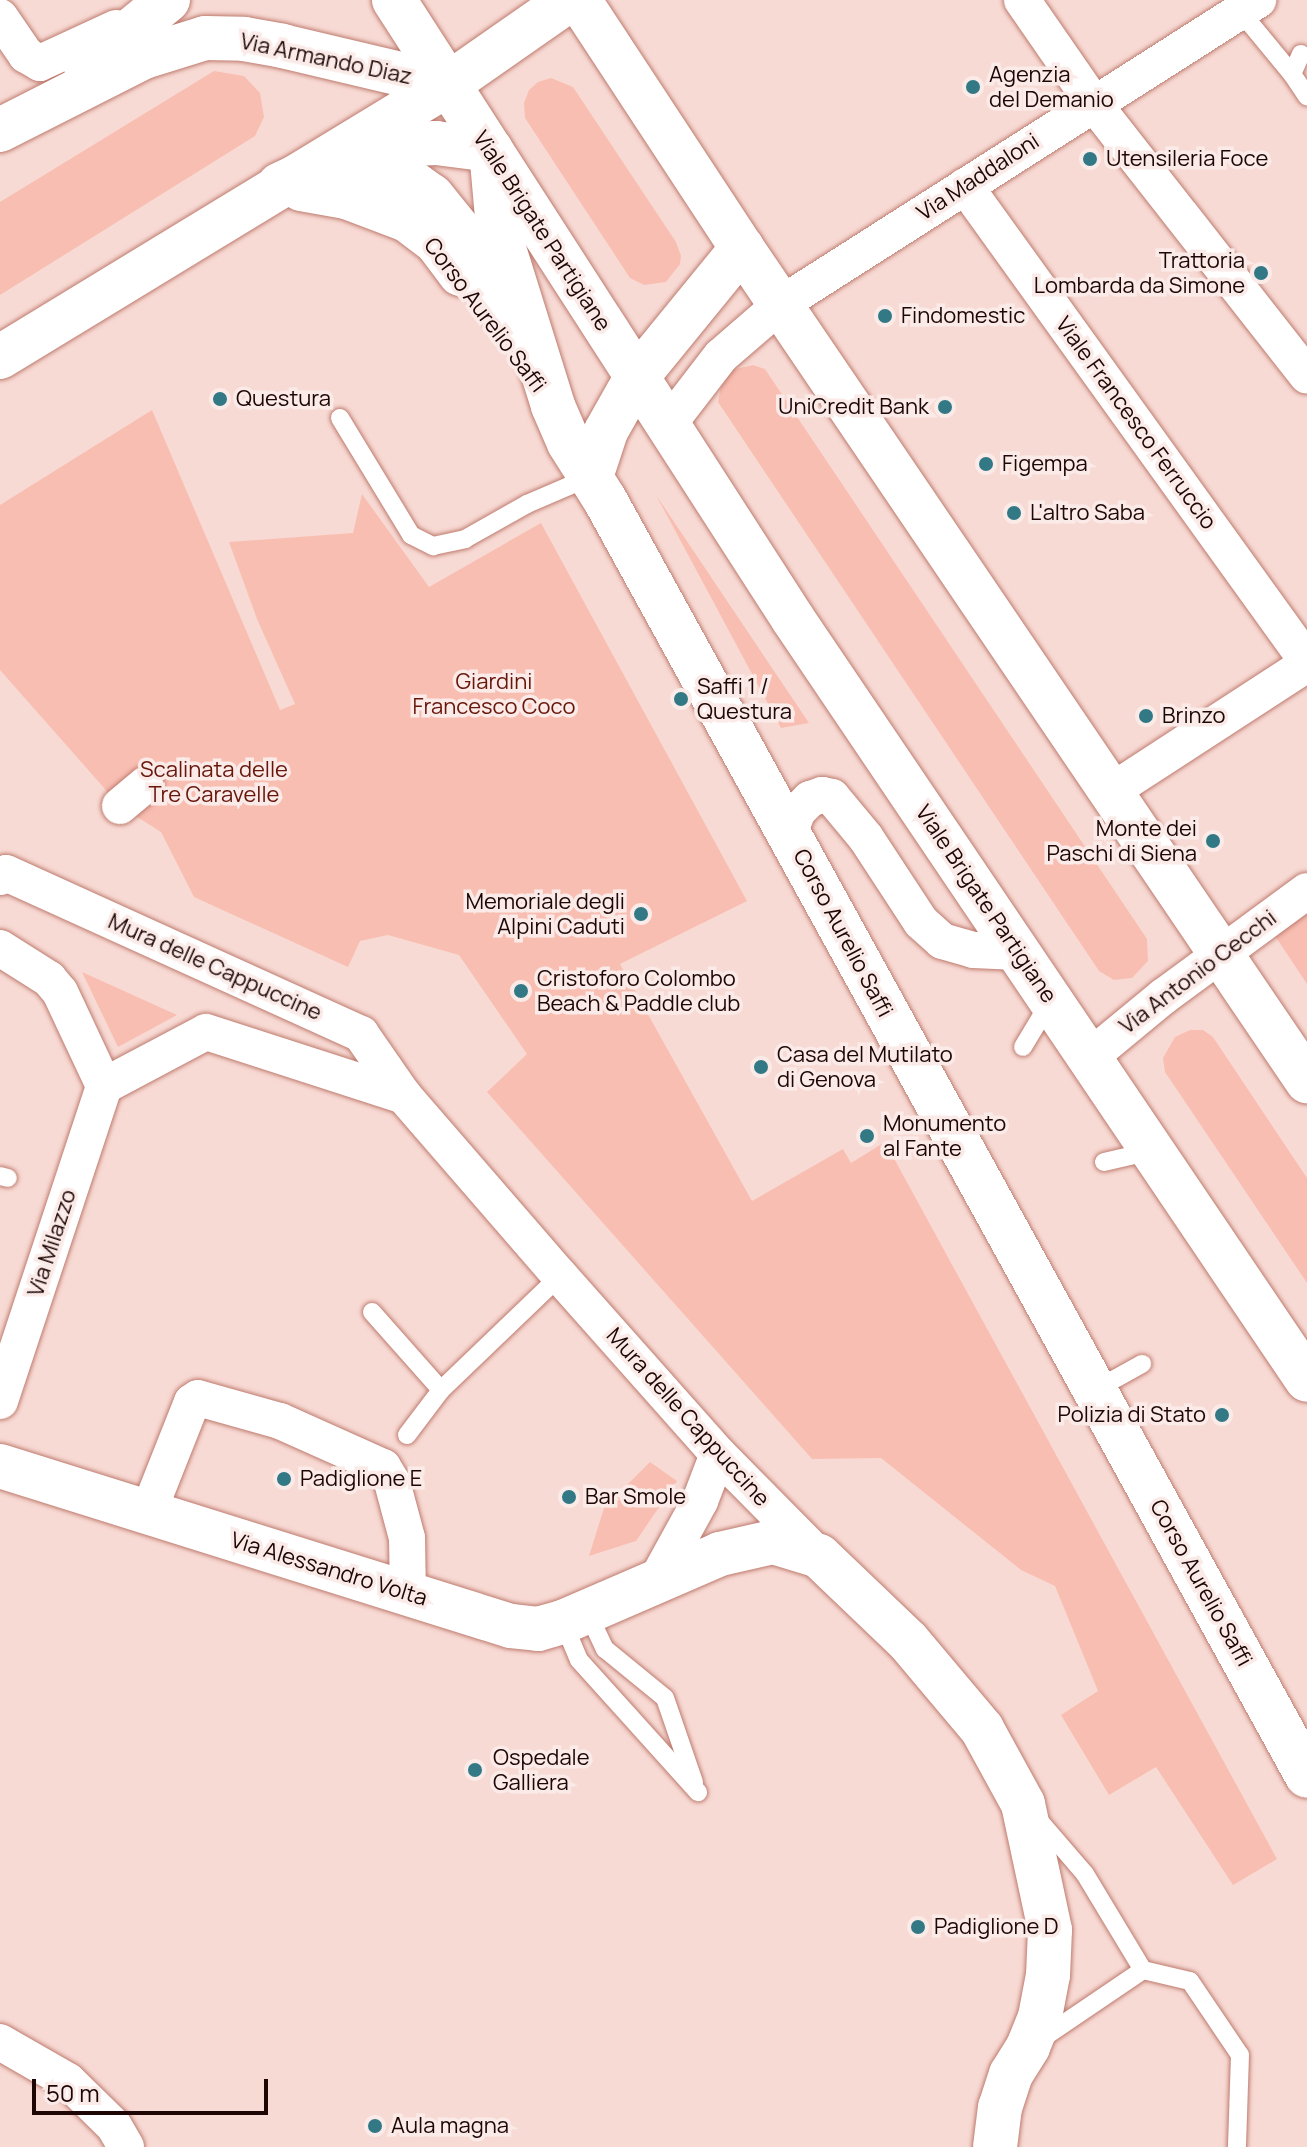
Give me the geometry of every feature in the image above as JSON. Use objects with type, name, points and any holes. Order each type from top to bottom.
[{"type":"main road","name":"Viale Brigate Partigiane","points":[[394,0],[793,619],[1307,1380]]},
{"type":"main road","name":"Via Armando Diaz","points":[[0,357],[447,85],[569,0]]},
{"type":"main road","points":[[579,0],[742,248],[1220,955],[1300,1053]]},
{"type":"main road","name":"Via Armando Diaz","points":[[14,122],[166,1]]},
{"type":"main road","name":"Via Armando Diaz","points":[[14,122],[144,57],[180,44],[213,38],[282,46],[447,85]]},
{"type":"main road","points":[[279,185],[342,156],[391,143],[452,144],[491,150]]},
{"type":"main road","name":"Corso Aurelio Saffi","points":[[491,150],[498,229],[549,400],[569,443],[591,477],[789,834],[1307,1776]]},
{"type":"main road","name":"Corso Aurelio Saffi","points":[[279,185],[346,197],[398,216],[422,231],[450,260],[549,400]]},
{"type":"main road","points":[[591,477],[606,431],[636,378],[742,248]]},
{"type":"main road","name":"Via Alessandro Volta","points":[[0,1466],[511,1626],[538,1629],[575,1617],[720,1554]]},
{"type":"main road","name":"Mura delle Cappuccine","points":[[720,1554],[773,1542],[819,1556],[908,1641],[982,1729],[1023,1804],[1050,1930],[1048,1975],[1040,2017],[1003,2096],[995,2147]]},
{"type":"street","points":[[1022,0],[1094,104],[1307,376]]},
{"type":"street","name":"Via Armando Diaz","points":[[0,17],[32,61],[40,63],[62,55],[166,1]]},
{"type":"street","name":"Via Maddaloni","points":[[781,304],[1249,6]]},
{"type":"street","name":"Viale Francesco Ferruccio","points":[[965,186],[1307,662]]},
{"type":"street","points":[[667,426],[721,356],[781,304]]},
{"type":"street","points":[[1110,792],[1307,662]]},
{"type":"street","points":[[789,834],[798,811],[810,799],[822,795],[832,797],[866,838],[921,922],[942,941],[973,950],[1018,952]]},
{"type":"street","name":"Mura delle Cappuccine","points":[[0,877],[6,873],[361,1034],[404,1096],[560,1276],[718,1454],[819,1556]]},
{"type":"street","name":"Via Antonio Cecchi","points":[[1090,1057],[1307,891]]},
{"type":"street","points":[[1,950],[49,979],[60,992],[104,1086],[206,1032],[404,1096]]},
{"type":"street","name":"Via Milazzo","points":[[0,1401],[104,1086]]},
{"type":"street","points":[[148,1513],[192,1402],[198,1398],[280,1421],[383,1467],[392,1482],[407,1538],[408,1593]]},
{"type":"street","points":[[655,1583],[700,1501],[718,1454]]},
{"type":"street","points":[[0,2042],[68,2081],[114,2126],[126,2147]]},
{"type":"lane","points":[[1249,6],[1307,96]]},
{"type":"lane","points":[[1292,74],[1301,54]]},
{"type":"lane","points":[[340,418],[411,535],[433,546],[465,539],[527,504],[591,477]]},
{"type":"lane","points":[[1023,1047],[1036,1030],[1051,1000]]},
{"type":"lane","points":[[1104,1162],[1153,1150]]},
{"type":"lane","points":[[407,1435],[441,1390],[560,1276]]},
{"type":"lane","points":[[372,1312],[441,1390]]},
{"type":"lane","points":[[1095,1390],[1142,1364]]},
{"type":"lane","points":[[575,1617],[605,1649],[665,1698],[698,1792],[579,1660],[575,1617]]},
{"type":"lane","name":"Mura delle Cappuccine","points":[[1023,1804],[1056,1836],[1085,1874],[1143,1970]]},
{"type":"lane","points":[[1028,2047],[1143,1970],[1190,1981],[1240,2055],[1237,2147]]},
{"type":"green space","points":[[214,71],[244,76],[260,93],[264,117],[255,136],[0,295],[0,202]]},
{"type":"green space","points":[[551,78],[573,87],[676,242],[681,256],[680,264],[666,282],[644,285],[630,278],[525,118],[524,103],[529,90],[538,82]]},
{"type":"green space","points":[[753,365],[765,369],[1147,939],[1148,961],[1132,978],[1114,980],[1099,971],[718,402],[722,381],[732,370]]},
{"type":"green space","name":"Giardini Francesco Coco","points":[[152,410],[280,710],[295,704],[257,619],[229,542],[353,533],[362,494],[429,587],[541,523],[747,901],[620,964],[752,1201],[843,1149],[851,1163],[885,1142],[1277,1859],[1233,1885],[1156,1767],[1109,1795],[1061,1715],[1098,1691],[1055,1586],[1021,1570],[881,1458],[812,1459],[487,1092],[527,1054],[459,955],[388,935],[360,941],[348,967],[194,897],[161,832],[120,806],[0,670],[0,505]]},
{"type":"green space","points":[[656,495],[809,723],[781,728]]},
{"type":"green space","points":[[1307,911],[1307,984],[1273,933]]},
{"type":"green space","points":[[82,972],[177,1015],[118,1047]]},
{"type":"green space","points":[[1190,1030],[1203,1030],[1213,1037],[1307,1178],[1307,1283],[1165,1072],[1163,1058],[1175,1037]]},
{"type":"green space","points":[[650,1462],[677,1481],[636,1541],[589,1556],[604,1508]]},
{"type":"place","name":"Agenzia del Demanio","points":[[973,87]]},
{"type":"place","name":"Utensileria Foce","points":[[1090,159]]},
{"type":"place","name":"Trattoria Lombarda da Simone","points":[[1261,273]]},
{"type":"place","name":"Findomestic","points":[[885,316]]},
{"type":"place","name":"Questura","points":[[220,399]]},
{"type":"place","name":"UniCredit Bank","points":[[945,407]]},
{"type":"place","name":"Figempa","points":[[986,464]]},
{"type":"place","name":"L'altro Saba","points":[[1014,513]]},
{"type":"place","name":"Saffi 1 / Questura","points":[[681,699]]},
{"type":"place","name":"Brinzo","points":[[1146,716]]},
{"type":"place","name":"Monte dei Paschi di Siena","points":[[1213,841]]},
{"type":"place","name":"Memoriale degli Alpini Caduti","points":[[641,914]]},
{"type":"place","name":"Cristoforo Colombo Beach & Paddle club","points":[[521,991]]},
{"type":"place","name":"Casa del Mutilato di Genova","points":[[761,1067]]},
{"type":"place","name":"Monumento al Fante","points":[[867,1136]]},
{"type":"place","name":"Polizia di Stato","points":[[1222,1415]]},
{"type":"place","name":"Padiglione E","points":[[284,1479]]},
{"type":"place","name":"Bar Smole","points":[[569,1497]]},
{"type":"place","name":"Ospedale Galliera","points":[[475,1770]]},
{"type":"place","name":"Padiglione D","points":[[918,1927]]},
{"type":"place","name":"Aula magna","points":[[375,2126]]},
{"type":"park label","name":"Scalinata delle Tre Caravelle","points":[[214,782]]}]
